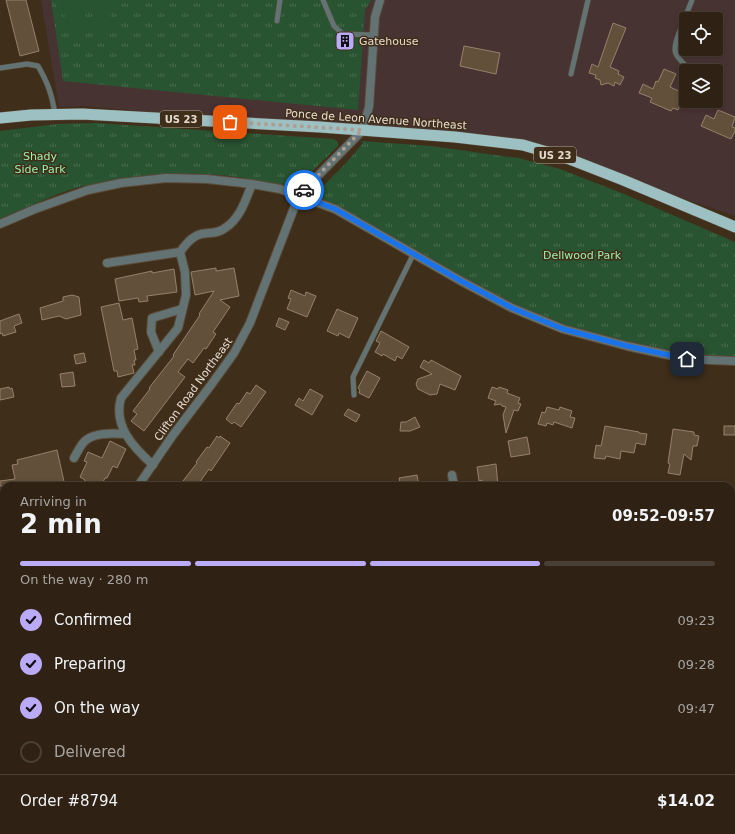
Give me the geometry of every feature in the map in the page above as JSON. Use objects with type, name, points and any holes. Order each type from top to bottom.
[{"type":"highway","name":"Ponce de Leon Avenue Northeast","points":[[0,118],[55,114],[140,117],[455,137],[523,146],[564,157],[735,227]]},
{"type":"street","name":"Clifton Road Northeast","points":[[141,482],[172,434],[234,353],[250,323],[299,195],[362,130],[369,107],[375,17],[380,0]]},
{"type":"street","points":[[0,224],[35,209],[88,190],[121,183],[166,178],[208,179],[280,189],[335,209],[461,281],[512,308],[563,329],[627,346],[687,359],[735,360]]},
{"type":"street","points":[[108,263],[180,252],[191,239],[202,234],[213,234],[226,228],[241,211],[252,184]]},
{"type":"street","points":[[152,464],[135,448],[125,434],[118,408],[121,398],[178,328],[186,295],[185,272],[180,252]]},
{"type":"street","points":[[159,352],[151,332],[152,318],[182,309]]},
{"type":"street","points":[[74,458],[85,441],[91,438],[112,432],[125,434]]},
{"type":"street","points":[[452,475],[453,482]]},
{"type":"lane","points":[[277,21],[280,0]]},
{"type":"lane","points":[[323,0],[334,26],[343,34],[374,35]]},
{"type":"lane","points":[[571,74],[588,0]]},
{"type":"lane","points":[[687,12],[692,0]]},
{"type":"lane","points":[[679,33],[674,46],[676,56],[684,64]]},
{"type":"lane","points":[[0,68],[27,64],[38,66],[46,79],[52,94],[55,114]]},
{"type":"lane","points":[[354,395],[353,377],[414,253]]},
{"type":"shaded area","points":[[41,0],[735,0],[735,216],[585,165],[515,144],[83,106],[59,107]]},
{"type":"green space","points":[[51,0],[371,0],[365,10],[358,110],[63,81]]},
{"type":"green space","points":[[79,0],[87,32],[70,36],[61,1]]},
{"type":"green space","points":[[89,0],[107,0],[113,26],[97,30]]},
{"type":"green space","name":"Shady Side Park","points":[[96,123],[334,139],[338,142],[338,146],[296,187],[292,189],[246,178],[223,175],[152,175],[79,187],[0,219],[0,131],[57,124]]},
{"type":"green space","name":"Dellwood Park","points":[[361,141],[431,146],[518,158],[560,169],[624,194],[735,242],[735,358],[708,359],[665,351],[621,342],[551,322],[472,283],[401,242],[316,197],[319,190],[346,163],[363,143]]},
{"type":"building","points":[[6,0],[26,0],[39,51],[20,56]]},
{"type":"building","points":[[613,23],[626,28],[610,67],[619,71],[618,74],[624,77],[620,85],[615,82],[614,86],[608,83],[601,85],[600,80],[595,78],[596,75],[589,73],[592,64],[598,67]]},
{"type":"building","points":[[464,46],[500,53],[496,74],[460,66]]},
{"type":"building","points":[[664,69],[676,74],[670,87],[679,91],[678,110],[673,108],[671,111],[650,102],[652,98],[639,93],[643,84],[653,89],[656,81],[658,82]]},
{"type":"building","points":[[718,110],[735,117],[732,127],[735,128],[735,131],[731,139],[701,126],[706,115],[714,119]]},
{"type":"building","points":[[216,268],[216,271],[234,268],[239,296],[220,300],[230,307],[213,332],[216,334],[206,349],[204,348],[193,363],[188,359],[178,372],[185,377],[144,431],[131,421],[137,414],[133,411],[174,356],[173,355],[214,291],[195,295],[191,272]]},
{"type":"building","points":[[174,269],[177,292],[147,296],[148,301],[139,302],[138,298],[119,301],[115,279],[152,271],[152,273]]},
{"type":"building","points":[[291,290],[305,296],[306,292],[316,296],[307,317],[287,309],[291,299],[288,298]]},
{"type":"building","points":[[72,295],[79,297],[81,315],[66,319],[59,316],[42,320],[40,308],[63,301],[63,297]]},
{"type":"building","points":[[119,303],[123,320],[132,318],[138,349],[134,350],[136,360],[134,360],[135,365],[132,365],[134,373],[118,377],[117,371],[114,371],[101,307]]},
{"type":"building","points":[[337,309],[358,318],[349,338],[339,333],[338,336],[327,331]]},
{"type":"building","points":[[19,314],[22,323],[14,326],[16,332],[3,336],[2,333],[0,334],[0,321]]},
{"type":"building","points":[[279,318],[289,322],[285,330],[276,326]]},
{"type":"building","points":[[381,331],[409,347],[402,359],[397,356],[395,361],[383,354],[382,356],[375,352],[380,343],[376,341]]},
{"type":"building","points":[[84,353],[86,362],[76,364],[74,355]]},
{"type":"building","points":[[424,360],[429,363],[431,360],[461,376],[455,390],[440,384],[437,394],[430,395],[418,389],[416,384],[418,379],[432,374],[420,367]]},
{"type":"building","points":[[367,371],[380,378],[369,398],[359,393],[360,390],[358,388]]},
{"type":"building","points":[[73,372],[75,386],[62,387],[60,374]]},
{"type":"building","points":[[256,385],[266,392],[241,427],[234,422],[232,424],[226,419],[237,403],[239,404],[247,392],[250,394]]},
{"type":"building","points":[[9,387],[10,389],[12,388],[14,397],[0,400],[0,389]]},
{"type":"building","points":[[492,387],[498,389],[499,387],[508,390],[507,393],[520,398],[518,403],[521,404],[518,411],[514,410],[506,433],[503,415],[506,407],[502,406],[501,404],[494,405],[496,401],[488,398]]},
{"type":"building","points":[[310,389],[323,396],[312,415],[295,405],[299,398],[303,401]]},
{"type":"building","points":[[547,407],[559,410],[560,407],[572,411],[570,417],[575,418],[572,428],[554,422],[553,425],[547,423],[546,426],[538,424],[542,412],[545,413]]},
{"type":"building","points":[[348,409],[360,415],[356,422],[344,415]]},
{"type":"building","points":[[415,417],[420,427],[410,431],[400,431],[401,422],[406,422]]},
{"type":"building","points":[[605,426],[647,434],[645,445],[636,443],[634,453],[621,451],[620,459],[606,456],[605,459],[594,458],[596,445],[601,446]]},
{"type":"building","points":[[724,426],[735,426],[735,435],[724,435]]},
{"type":"building","points":[[673,429],[694,432],[694,435],[699,436],[697,446],[693,446],[691,460],[684,454],[680,475],[668,473]]},
{"type":"building","points":[[217,436],[219,438],[220,436],[230,443],[211,471],[209,469],[200,482],[182,482],[207,447],[209,448]]},
{"type":"building","points":[[527,437],[530,454],[511,457],[508,441]]},
{"type":"building","points":[[110,441],[126,449],[117,468],[113,466],[107,478],[105,478],[103,482],[84,482],[85,480],[80,477],[87,462],[84,461],[88,452],[102,458]]},
{"type":"building","points":[[57,450],[64,482],[0,482],[15,479],[12,465],[18,464],[17,460]]},
{"type":"building","points":[[496,464],[498,482],[479,481],[477,467]]},
{"type":"building","points":[[417,475],[418,482],[400,482],[399,478]]},
{"type":"way so far","points":[[230,122],[362,130],[304,190]]},
{"type":"place","name":"Gatehouse","points":[[345,41]]},
{"type":"route","points":[[304,190],[299,195],[335,209],[461,281],[512,308],[563,329],[627,346],[687,359]]}]
